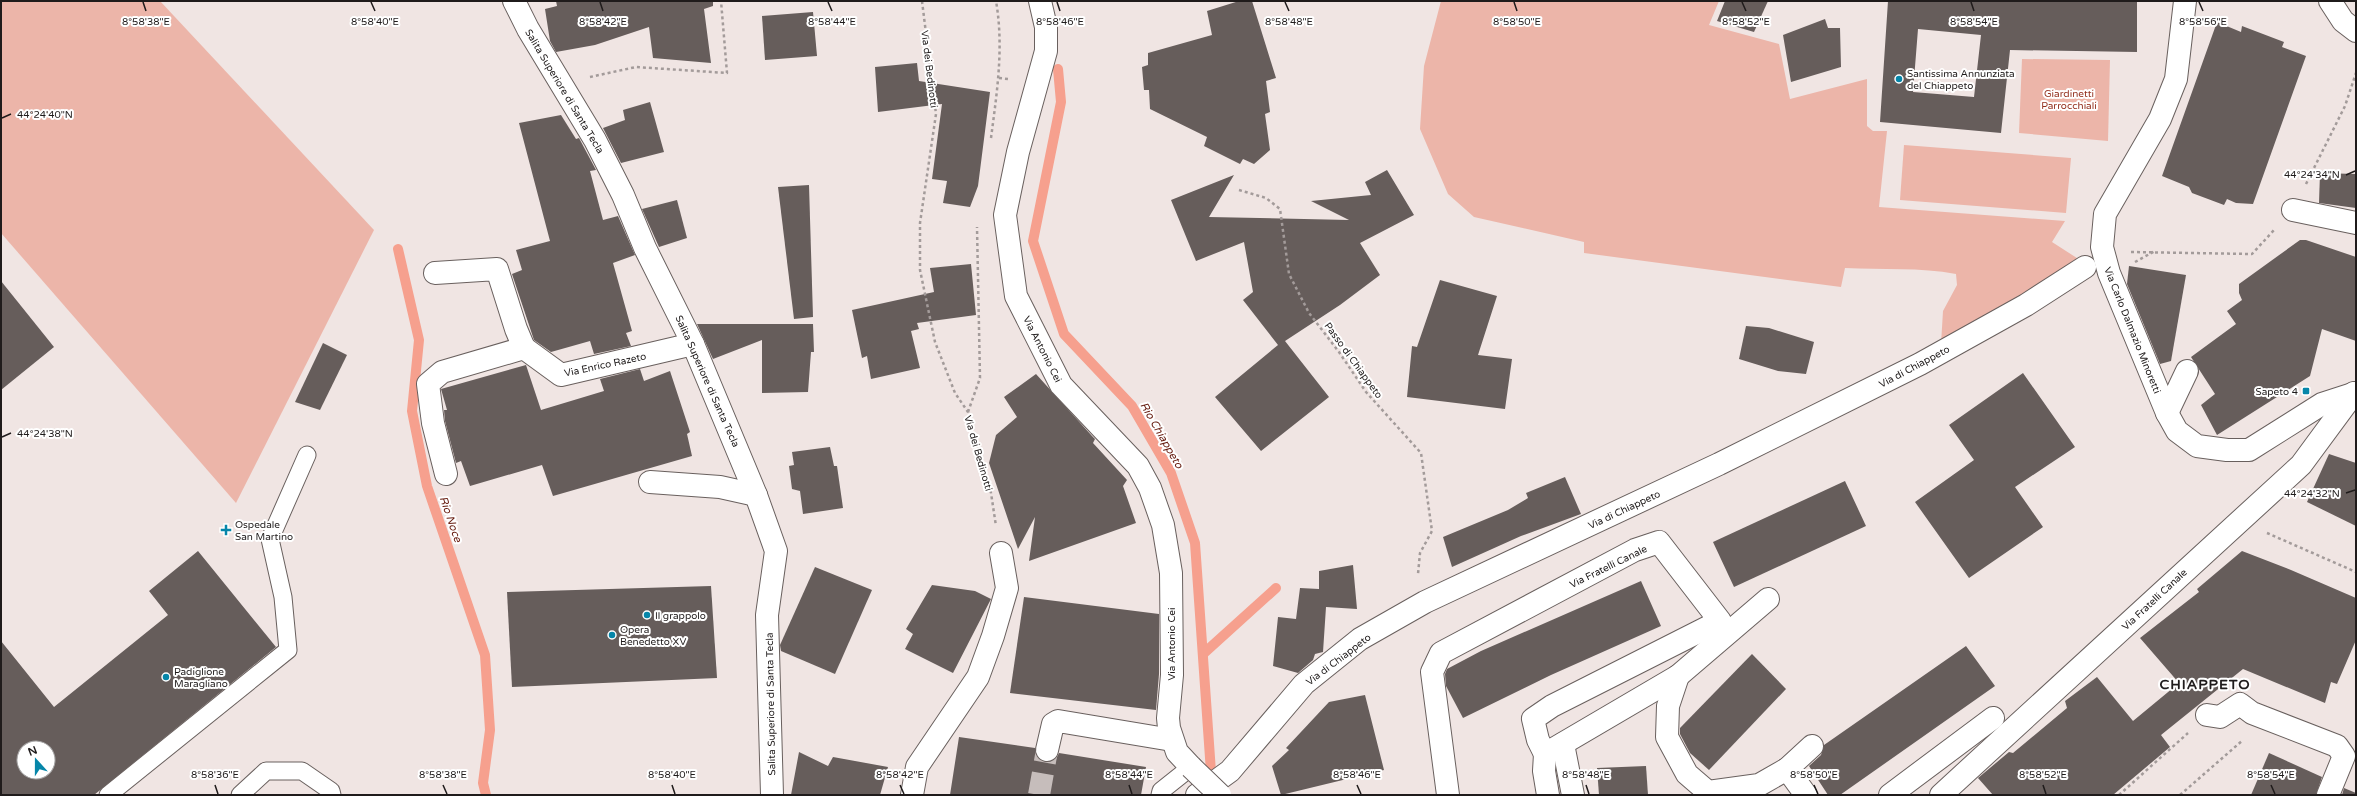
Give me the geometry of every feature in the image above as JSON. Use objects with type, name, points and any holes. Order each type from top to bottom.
[{"type":"street","name":"Salita Superiore di Santa Tecla","points":[[514,1],[528,29],[563,84],[595,140],[624,195],[645,248],[693,344],[756,495],[776,551],[767,615],[772,795]]},
{"type":"street","name":"Via Antonio Cei","points":[[1040,1],[1046,27],[1046,51],[1018,152],[1005,216],[1016,296],[1061,385],[1138,466],[1150,488],[1163,525],[1171,573],[1172,675],[1168,718],[1172,740],[1177,752],[1220,795]]},
{"type":"street","name":"Via Carlo Dalmazio Minoretti","points":[[2185,1],[2176,79],[2160,119],[2105,214],[2102,247],[2109,273],[2166,413],[2177,431],[2197,446],[2226,450],[2249,450],[2322,404],[2355,393]]},
{"type":"street","points":[[2330,1],[2346,18]]},
{"type":"street","points":[[2292,210],[2356,223]]},
{"type":"street","name":"Via di Chiappeto","points":[[1197,795],[1230,771],[1304,684],[1360,639],[1425,602],[1719,464],[1920,364],[2026,305],[2085,267]]},
{"type":"street","points":[[435,273],[497,269],[516,329],[524,348],[442,372],[428,384],[433,423],[446,474]]},
{"type":"street","name":"Via Enrico Razeto","points":[[524,348],[561,375],[693,344]]},
{"type":"street","name":"Via Carlo Dalmazio Minoretti","points":[[2166,413],[2187,371]]},
{"type":"street","name":"Via Fratelli Canale","points":[[1941,795],[2301,465],[2355,393]]},
{"type":"street","points":[[650,482],[720,487],[756,495]]},
{"type":"street","name":"Via Fratelli Canale","points":[[1448,795],[1432,672],[1441,653],[1635,550],[1659,542],[1720,621],[1552,706],[1533,719],[1538,740],[1554,749],[1573,795]]},
{"type":"street","points":[[912,795],[917,767],[978,677],[993,636],[1007,588],[1001,553]]},
{"type":"street","points":[[1554,749],[1678,676],[1768,599]]},
{"type":"street","points":[[1678,676],[1668,706],[1667,737],[1688,785],[1708,792],[1759,784],[1787,769],[1812,746]]},
{"type":"street","points":[[2207,715],[2220,717],[2240,704],[2252,713],[2337,746],[2344,756],[2328,795]]},
{"type":"street","points":[[1890,795],[1993,718]]},
{"type":"street","points":[[1047,750],[1053,724],[1058,721],[1172,740]]},
{"type":"street","name":"Via Fratelli Canale","points":[[1548,795],[1544,772],[1554,749]]},
{"type":"street","points":[[1787,769],[1806,795]]},
{"type":"lane","points":[[108,795],[288,650],[283,597],[270,539],[307,455]]},
{"type":"lane","points":[[1160,795],[1161,791],[1191,767]]},
{"type":"lane","points":[[240,795],[266,771],[302,771],[331,791],[332,795]]},
{"type":"path","points":[[563,84],[636,67],[727,73],[721,1]]},
{"type":"path","name":"Via dei Bedinotti","points":[[922,1],[936,114],[920,223],[920,270],[935,342],[955,393],[968,412],[991,492],[1001,553]]},
{"type":"path","points":[[2127,253],[2155,251],[2252,254],[2292,210],[2345,106],[2356,73]]},
{"type":"path","name":"Passo di Chiappeto","points":[[1239,190],[1266,198],[1280,209],[1289,274],[1309,313],[1339,352],[1366,392],[1421,452],[1432,531],[1420,553],[1417,577],[1425,602]]},
{"type":"path","points":[[968,412],[980,378],[980,319]]},
{"type":"path","points":[[2240,520],[2356,572]]},
{"type":"path","points":[[2119,795],[2207,715]]},
{"type":"path","points":[[2180,795],[2249,734]]},
{"type":"green space","points":[[1,1],[160,1],[374,230],[236,503],[1,233]]},
{"type":"green space","points":[[1441,1],[1719,1],[1709,25],[1779,44],[1790,99],[1867,79],[1867,126],[1873,131],[1887,131],[1879,207],[2065,221],[2052,242],[2080,260],[1941,344],[1943,311],[1957,285],[1956,274],[1915,270],[1845,268],[1841,287],[1584,253],[1584,242],[1474,217],[1448,194],[1420,129],[1424,66]]},
{"type":"green space","name":"Giardinetti Parrocchiali","points":[[2022,59],[2110,60],[2108,141],[2019,133]]},
{"type":"green space","points":[[1904,145],[2071,158],[2066,213],[1900,200]]},
{"type":"building","points":[[556,1],[713,1],[713,6],[704,9],[711,63],[653,58],[649,27],[595,45],[556,52],[550,41],[545,9],[557,6]]},
{"type":"building","points":[[1239,1],[1252,1],[1276,78],[1266,81],[1270,112],[1265,114],[1270,150],[1254,164],[1243,159],[1240,164],[1204,146],[1207,137],[1150,109],[1149,90],[1144,90],[1142,67],[1148,65],[1148,53],[1212,35],[1207,11]]},
{"type":"building","points":[[1725,1],[1768,1],[1754,32],[1717,21]]},
{"type":"building","name":"Santissima Annunziata del Chiappeto","points":[[1888,1],[2137,1],[2137,52],[2010,50],[2001,133],[1880,122]],"holes":[[[1918,29],[1981,35],[1974,97],[1913,92]]]},
{"type":"building","points":[[813,12],[817,56],[765,60],[762,16]]},
{"type":"building","points":[[1825,19],[1828,28],[1840,28],[1841,67],[1791,82],[1783,35]]},
{"type":"building","points":[[2217,22],[2241,32],[2242,26],[2284,42],[2282,47],[2306,56],[2253,204],[2236,203],[2227,199],[2224,205],[2192,193],[2189,187],[2162,176]]},
{"type":"building","points":[[917,63],[919,81],[990,92],[978,186],[970,207],[943,203],[947,181],[932,179],[942,104],[878,112],[875,67]]},
{"type":"building","points":[[650,102],[664,152],[621,163],[603,128],[625,120],[623,110]]},
{"type":"building","points":[[561,115],[576,139],[579,138],[596,170],[590,171],[603,220],[618,216],[635,255],[613,263],[632,331],[626,333],[631,346],[594,354],[590,341],[551,352],[534,340],[512,274],[522,270],[516,250],[550,241],[519,123]]},
{"type":"building","points":[[1387,170],[1414,215],[1360,243],[1380,275],[1340,305],[1285,341],[1329,397],[1261,451],[1215,397],[1278,345],[1243,300],[1253,292],[1244,242],[1196,261],[1171,200],[1234,175],[1209,217],[1349,220],[1311,201],[1371,195],[1365,182]]},
{"type":"building","points":[[2320,173],[2356,174],[2356,208],[2319,203]]},
{"type":"building","points":[[809,185],[813,317],[794,319],[778,187]]},
{"type":"building","points":[[677,200],[687,238],[659,247],[642,209]]},
{"type":"building","points":[[2300,240],[2306,240],[2356,257],[2356,341],[2322,329],[2310,376],[2217,435],[2201,405],[2215,394],[2191,357],[2236,324],[2227,311],[2242,300],[2239,293],[2239,284]]},
{"type":"building","points":[[971,264],[976,315],[917,323],[919,329],[911,331],[920,368],[871,379],[867,356],[862,358],[852,310],[934,292],[930,268]]},
{"type":"building","points":[[2129,266],[2186,275],[2171,361],[2160,364],[2127,284]]},
{"type":"building","points":[[1440,280],[1497,296],[1478,355],[1512,359],[1505,409],[1407,397],[1412,346],[1417,347]]},
{"type":"building","points":[[1,281],[54,347],[1,390]]},
{"type":"building","points":[[697,324],[813,324],[814,352],[811,352],[808,392],[762,393],[762,340],[713,359]]},
{"type":"building","points":[[1746,326],[1769,328],[1814,342],[1806,374],[1778,371],[1739,359]]},
{"type":"building","points":[[323,343],[347,355],[320,410],[295,402]]},
{"type":"building","points":[[526,365],[541,410],[604,391],[600,379],[640,369],[644,381],[670,371],[690,432],[687,434],[692,456],[553,496],[542,465],[470,486],[461,461],[456,463],[445,421],[444,410],[447,410],[441,389]]},
{"type":"building","points":[[2023,373],[2075,447],[2015,487],[2043,527],[1969,578],[1915,502],[1974,460],[1949,425]]},
{"type":"building","points":[[1036,374],[1095,439],[1093,443],[1127,480],[1123,486],[1136,523],[1029,561],[1035,517],[1018,549],[989,463],[996,435],[1017,417],[1004,397]]},
{"type":"building","points":[[830,447],[834,466],[837,466],[843,508],[803,514],[800,491],[792,489],[789,466],[794,465],[792,452]]},
{"type":"building","points":[[2329,454],[2356,463],[2356,526],[2307,502]]},
{"type":"building","points":[[1565,477],[1581,514],[1521,536],[1452,567],[1443,537],[1508,510],[1528,498],[1526,493]]},
{"type":"building","points":[[1845,481],[1866,526],[1734,587],[1713,542]]},
{"type":"building","name":"Padiglione Maragliano","points":[[198,551],[276,647],[94,795],[1,795],[1,641],[54,707],[168,615],[149,591]]},
{"type":"building","points":[[2242,551],[2356,598],[2356,640],[2337,684],[2331,682],[2325,703],[2243,669],[2161,735],[2170,747],[2113,795],[1993,795],[1978,778],[2009,752],[2013,753],[2067,708],[2065,701],[2097,677],[2133,721],[2179,683],[2140,638],[2199,592],[2197,589]]},
{"type":"building","points":[[1353,565],[1357,609],[1326,607],[1323,652],[1315,654],[1313,660],[1298,673],[1273,666],[1278,617],[1296,619],[1300,588],[1319,589],[1319,571]]},
{"type":"building","points":[[815,567],[872,590],[835,674],[781,651],[780,645]]},
{"type":"building","points":[[1641,581],[1661,626],[1551,675],[1463,718],[1446,686],[1445,674],[1447,669],[1481,651]]},
{"type":"building","points":[[932,585],[975,591],[991,599],[953,673],[905,649],[913,634],[906,629]]},
{"type":"building","name":"Opera Benedetto XV","points":[[711,586],[717,678],[512,687],[507,592]]},
{"type":"building","points":[[1024,597],[1159,614],[1159,674],[1156,710],[1010,693]]},
{"type":"building","points":[[1966,646],[1995,686],[1840,795],[1828,795],[1809,766],[1821,755],[1824,745]]},
{"type":"building","points":[[1752,654],[1786,689],[1709,770],[1690,753],[1680,734],[1680,728]]},
{"type":"building","points":[[1365,695],[1384,770],[1281,795],[1272,766],[1289,750],[1286,748],[1329,702]]},
{"type":"building","points":[[959,737],[1035,748],[1038,759],[1045,762],[1056,759],[1059,753],[1146,767],[1141,795],[950,795]]},
{"type":"building","points":[[799,752],[828,766],[833,757],[888,767],[880,795],[791,795]]},
{"type":"building","points":[[2269,753],[2322,777],[2316,795],[2251,795]]},
{"type":"building","points":[[1646,766],[1648,795],[1599,795],[1597,768]]},
{"type":"building","points":[[2344,788],[2356,793],[2356,795],[2342,795]]},
{"type":"waterway","name":"Rio Chiappeto","points":[[1058,69],[1061,102],[1033,241],[1064,334],[1132,406],[1171,473],[1195,543],[1211,772]]},
{"type":"waterway","name":"Rio Noce","points":[[398,249],[419,340],[412,411],[427,486],[485,655],[490,730],[483,783],[486,795]]},
{"type":"waterway","points":[[1203,654],[1276,588]]},
{"type":"tunnel","points":[[1039,795],[1047,750]]},
{"type":"place","name":"Santissima Annunziata del Chiappeto","points":[[1899,79]]},
{"type":"place","name":"Sapeto 4","points":[[2306,391]]},
{"type":"place","name":"Ospedale San Martino","points":[[226,530]]},
{"type":"place","name":"Il grappolo","points":[[647,615]]},
{"type":"place","name":"Opera Benedetto XV","points":[[612,635]]},
{"type":"place","name":"Padiglione Maragliano","points":[[166,677]]},
{"type":"district","name":"CHIAPPETO","points":[[2205,684]]}]
